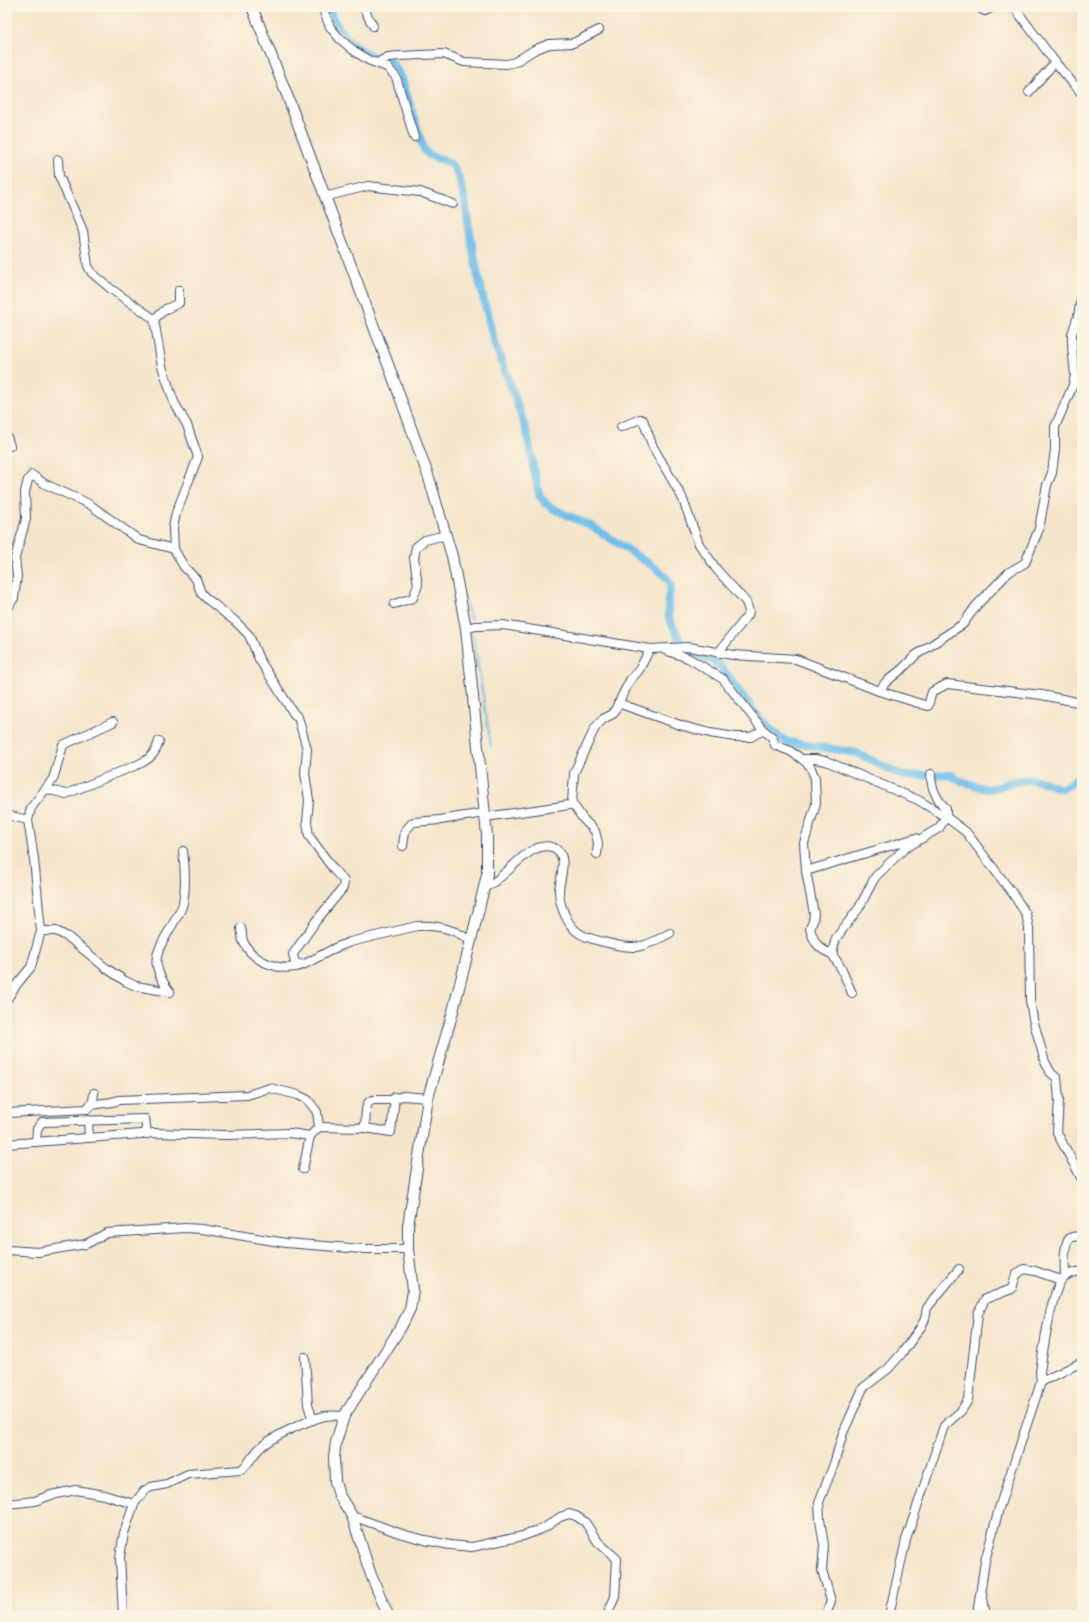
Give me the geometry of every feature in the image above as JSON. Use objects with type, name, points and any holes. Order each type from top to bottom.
[{"type":"main road","points":[[252,7],[287,95],[395,383],[429,478],[452,556],[466,628],[475,735],[487,835],[487,874],[484,888],[452,1015],[428,1098],[408,1226],[408,1249],[413,1290],[410,1309],[401,1327],[344,1416],[336,1442],[334,1472],[339,1495],[352,1516],[371,1575],[388,1615]]},
{"type":"street","points":[[322,7],[330,27],[340,39],[368,60],[382,60],[400,56],[444,54],[464,62],[507,64],[515,62],[534,50],[549,44],[573,43],[599,30]]},
{"type":"street","points":[[363,7],[373,26]]},
{"type":"street","points":[[979,7],[985,11],[993,7]]},
{"type":"street","points":[[1014,7],[1055,62],[1082,94]]},
{"type":"street","points":[[382,60],[396,77],[414,137]]},
{"type":"street","points":[[1029,92],[1055,62]]},
{"type":"street","points":[[58,160],[59,176],[83,231],[88,266],[92,273],[111,289],[154,319],[162,366],[174,402],[186,425],[198,456],[176,512],[173,528],[174,549],[184,567],[196,579],[201,592],[207,599],[235,621],[249,636],[259,659],[294,714],[298,717],[303,732],[307,749],[304,774],[309,800],[307,822],[309,836],[344,881],[339,893],[310,928],[293,954],[295,963],[303,965]]},
{"type":"street","points":[[324,197],[368,186],[420,192],[453,204]]},
{"type":"street","points":[[154,319],[166,309],[179,303],[179,290]]},
{"type":"street","points":[[879,691],[886,682],[902,670],[916,655],[963,624],[976,606],[1009,572],[1025,563],[1040,529],[1047,485],[1052,473],[1055,449],[1055,427],[1073,385],[1075,375],[1072,334],[1078,316],[1082,294]]},
{"type":"street","points":[[621,428],[640,419],[643,420],[653,447],[682,497],[699,544],[718,570],[746,602],[749,611],[748,615],[718,653]]},
{"type":"street","points":[[7,437],[10,446]]},
{"type":"street","points":[[7,609],[14,598],[17,576],[15,558],[26,519],[26,492],[28,480],[32,475],[45,484],[89,504],[139,540],[174,549]]},
{"type":"street","points":[[394,604],[413,598],[418,585],[414,558],[416,547],[425,540],[446,535]]},
{"type":"street","points":[[466,628],[503,625],[655,649],[688,658],[723,679],[763,730],[772,737],[775,745],[788,750],[802,759],[810,766],[815,778],[817,794],[816,804],[804,843],[806,871],[814,914],[810,929],[816,945],[823,951],[832,954],[841,968],[852,993]]},
{"type":"street","points":[[655,649],[689,647],[718,653],[796,659],[879,691],[928,706],[932,692],[947,684],[1042,695],[1082,703]]},
{"type":"street","points":[[597,854],[598,843],[595,831],[572,803],[574,773],[595,728],[603,719],[613,714],[630,680],[655,649]]},
{"type":"street","points":[[618,703],[683,726],[710,733],[735,737],[751,737],[763,730]]},
{"type":"street","points":[[7,999],[31,967],[41,931],[34,859],[28,820],[31,808],[46,789],[57,769],[64,745],[113,722]]},
{"type":"street","points":[[46,789],[66,794],[139,764],[148,760],[156,751],[159,741]]},
{"type":"street","points":[[802,759],[814,759],[833,764],[918,800],[966,832],[1013,894],[1026,914],[1029,928],[1030,1000],[1033,1019],[1045,1062],[1051,1073],[1057,1078],[1059,1099],[1057,1133],[1082,1179]]},
{"type":"street","points":[[832,954],[836,938],[859,908],[875,877],[904,849],[939,828],[946,818],[946,809],[937,798],[931,777]]},
{"type":"street","points":[[403,846],[405,831],[413,822],[485,815],[568,805],[572,803]]},
{"type":"street","points":[[7,815],[28,820]]},
{"type":"street","points":[[806,871],[926,835]]},
{"type":"street","points":[[484,888],[499,878],[523,855],[544,846],[552,847],[560,854],[563,863],[559,890],[561,903],[574,930],[579,934],[620,947],[635,948],[651,944],[670,933]]},
{"type":"street","points":[[41,931],[56,931],[68,937],[106,968],[125,981],[136,986],[170,992],[158,973],[156,958],[161,944],[183,904],[183,851]]},
{"type":"street","points":[[241,928],[243,941],[256,957],[275,966],[286,968],[303,965],[350,942],[417,926],[429,925],[446,929],[465,936],[471,942]]},
{"type":"street","points":[[7,1113],[87,1109],[90,1106],[97,1104],[112,1103],[119,1100],[247,1094],[270,1088],[298,1095],[308,1100],[317,1112],[319,1127]]},
{"type":"street","points":[[90,1106],[93,1101],[94,1093]]},
{"type":"street","points":[[365,1128],[366,1109],[368,1103],[372,1100],[390,1100],[395,1097],[403,1096],[428,1098]]},
{"type":"street","points":[[303,1168],[310,1136],[319,1127],[365,1128],[391,1132],[395,1097]]},
{"type":"street","points":[[36,1142],[37,1129],[42,1122],[145,1119],[147,1134]]},
{"type":"street","points":[[88,1120],[89,1138]]},
{"type":"street","points":[[7,1144],[147,1134],[225,1135],[290,1133],[310,1136]]},
{"type":"street","points":[[7,1250],[38,1252],[86,1244],[107,1233],[185,1228],[202,1229],[286,1243],[363,1249],[408,1249]]},
{"type":"street","points":[[976,1615],[985,1560],[1000,1505],[1041,1382],[1040,1372],[1052,1304],[1063,1278],[1065,1249],[1068,1241],[1072,1237],[1082,1237]]},
{"type":"street","points":[[826,1615],[831,1601],[822,1570],[824,1545],[820,1520],[820,1502],[834,1464],[843,1433],[863,1388],[888,1369],[897,1358],[921,1327],[925,1319],[927,1308],[959,1269]]},
{"type":"street","points":[[889,1615],[906,1540],[944,1426],[961,1411],[968,1400],[978,1314],[985,1299],[1012,1289],[1016,1275],[1024,1269],[1063,1278],[1082,1271]]},
{"type":"street","points":[[305,1357],[308,1405],[313,1420]]},
{"type":"street","points":[[1041,1382],[1082,1362]]},
{"type":"street","points":[[122,1615],[120,1557],[124,1533],[134,1504],[144,1491],[150,1487],[167,1484],[188,1474],[241,1470],[247,1466],[257,1450],[265,1443],[313,1420],[327,1416],[344,1416]]},
{"type":"street","points":[[7,1504],[35,1501],[51,1495],[76,1490],[104,1495],[134,1504]]},
{"type":"street","points":[[352,1516],[402,1534],[450,1546],[472,1547],[523,1536],[544,1528],[569,1514],[576,1516],[585,1522],[598,1542],[617,1559],[615,1597],[607,1615]]},
{"type":"street","points":[[980,1588],[986,1615]]},
{"type":"waterway","points":[[328,7],[335,23],[352,43],[375,57],[387,59],[395,67],[402,79],[424,150],[429,155],[448,162],[453,166],[459,178],[465,200],[478,276],[495,345],[527,433],[540,496],[546,504],[552,508],[593,527],[654,567],[668,579],[671,585],[668,601],[669,618],[685,651],[714,661],[722,668],[753,710],[771,730],[789,742],[857,753],[903,776],[951,775],[958,780],[986,789],[996,788],[1009,783],[1029,779],[1044,782],[1057,788],[1063,788],[1070,785],[1082,771]]},
{"type":"waterway","points":[[465,598],[471,620]]},
{"type":"waterway","points":[[473,634],[491,746]]},
{"type":"waterway","points":[[788,748],[789,742]]}]
